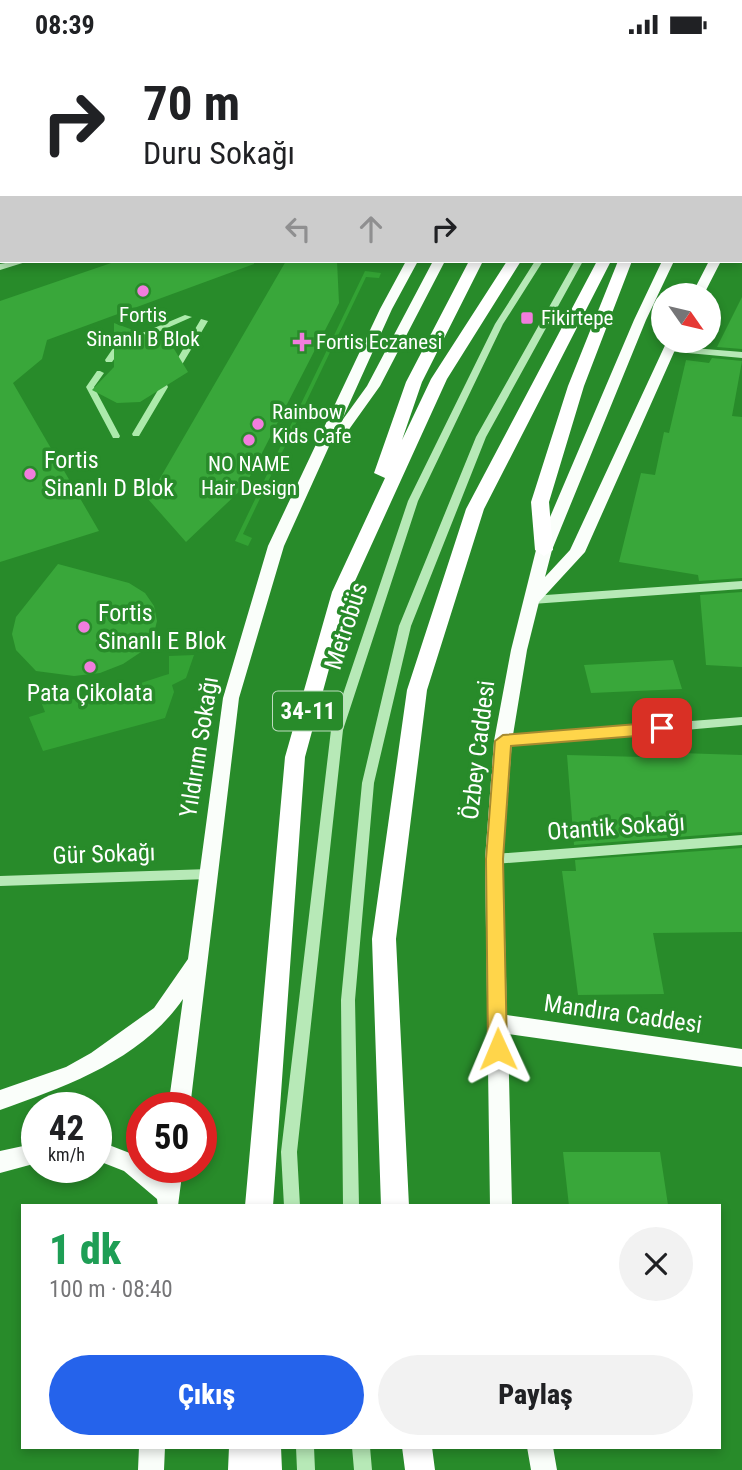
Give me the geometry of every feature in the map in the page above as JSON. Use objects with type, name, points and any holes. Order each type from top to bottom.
[{"type":"highway","points":[[341,592],[414,382],[475,263]]},
{"type":"highway","name":"34-11","points":[[259,1204],[295,757],[341,592],[439,379],[513,263]]},
{"type":"highway","points":[[394,1204],[384,939],[417,691],[475,509],[603,263]]},
{"type":"highway","points":[[544,550],[540,502],[576,386],[624,263]]},
{"type":"highway","points":[[243,1470],[244,1449]]},
{"type":"highway","points":[[267,1449],[267,1470]]},
{"type":"highway","points":[[417,1449],[420,1470]]},
{"type":"main road","name":"Yıldırım Sokağı","points":[[181,1092],[231,698],[276,546],[386,309],[411,263]]},
{"type":"main road","points":[[309,476],[373,386],[438,263]]},
{"type":"main road","points":[[532,600],[544,550],[640,320],[667,263]]},
{"type":"main road","points":[[704,283],[714,263]]},
{"type":"main road","name":"Özbey Caddesi","points":[[501,1204],[494,859],[503,741],[519,650],[532,600],[578,552],[667,353]]},
{"type":"main road","points":[[0,1100],[73,1074],[98,1060],[161,1014],[198,961]]},
{"type":"main road","name":"Mandıra Caddesi","points":[[497,1023],[742,1058]]},
{"type":"main road","points":[[112,1156],[132,1164],[168,1200]]},
{"type":"main road","points":[[0,1162],[21,1157]]},
{"type":"main road","points":[[151,1470],[152,1449]]},
{"type":"main road","points":[[540,1449],[544,1470]]},
{"type":"street","name":"Metrobüs","points":[[292,1204],[289,1152],[337,730],[414,501],[499,324],[539,263]]},
{"type":"street","points":[[351,1204],[348,1000],[368,783],[405,626],[481,437],[578,263]]},
{"type":"street","points":[[721,352],[742,355]]},
{"type":"street","points":[[532,600],[742,585]]},
{"type":"street","points":[[503,741],[742,721]]},
{"type":"street","name":"Otantik Sokağı","points":[[494,859],[742,840]]},
{"type":"street","name":"Gür Sokağı","points":[[0,881],[209,874]]},
{"type":"street","points":[[305,1449],[306,1470]]},
{"type":"street","points":[[361,1449],[363,1470]]},
{"type":"green space","points":[[365,271],[381,273],[379,278],[366,277],[243,534],[252,538],[248,546],[235,541]]},
{"type":"green space","points":[[194,655],[186,678],[172,685],[174,692],[165,718],[43,751],[29,717],[45,712],[38,694],[70,699],[104,695],[169,674],[169,656]]},
{"type":"building","points":[[111,263],[254,263],[47,340],[42,359],[13,383],[99,531],[0,562],[0,301]]},
{"type":"building","points":[[285,263],[337,263],[339,303],[245,486],[186,542],[148,499]]},
{"type":"building","points":[[742,297],[742,349],[721,347],[721,339]]},
{"type":"building","points":[[114,323],[171,344],[188,372],[140,402],[117,403],[92,390],[114,367]]},
{"type":"building","points":[[712,358],[742,361],[732,416],[742,417],[742,578],[699,581],[698,575],[619,562],[641,473],[655,475],[664,432],[669,433],[686,360],[709,363]]},
{"type":"building","name":"Fortis Sinanlı E Blok","points":[[58,564],[129,583],[145,593],[154,606],[157,621],[153,637],[141,652],[123,664],[100,673],[74,676],[36,671],[16,650],[12,634],[16,617]]},
{"type":"building","points":[[742,592],[742,667],[706,665],[700,595]]},
{"type":"building","points":[[673,660],[682,689],[591,693],[584,665]]},
{"type":"building","points":[[679,753],[742,755],[742,832],[574,845],[567,755],[680,758]]},
{"type":"building","points":[[742,848],[742,932],[653,933],[664,994],[578,995],[562,871],[576,871],[575,860]]},
{"type":"building","points":[[563,1152],[660,1152],[668,1204],[569,1204]]},
{"type":"waterway","points":[[109,360],[119,346],[188,317]]},
{"type":"waterway","points":[[177,366],[204,321]]},
{"type":"waterway","points":[[100,373],[90,387],[116,436]]},
{"type":"waterway","points":[[136,434],[164,387]]},
{"type":"place","name":"Fortis Sinanlı B Blok","points":[[143,291]]},
{"type":"place","name":"Fikirtepe","points":[[527,318]]},
{"type":"place","name":"Fortis Eczanesi","points":[[302,342]]},
{"type":"place","name":"Rainbow Kids Cafe","points":[[258,424]]},
{"type":"place","name":"NO NAME Hair Design","points":[[249,440]]},
{"type":"place","name":"Fortis Sinanlı D Blok","points":[[30,474]]},
{"type":"place","name":"Fortis Sinanlı E Blok","points":[[84,627]]},
{"type":"place","name":"Pata Çikolata","points":[[90,667]]},
{"type":"route","points":[[498,1049],[494,859],[503,741],[662,728]]}]
